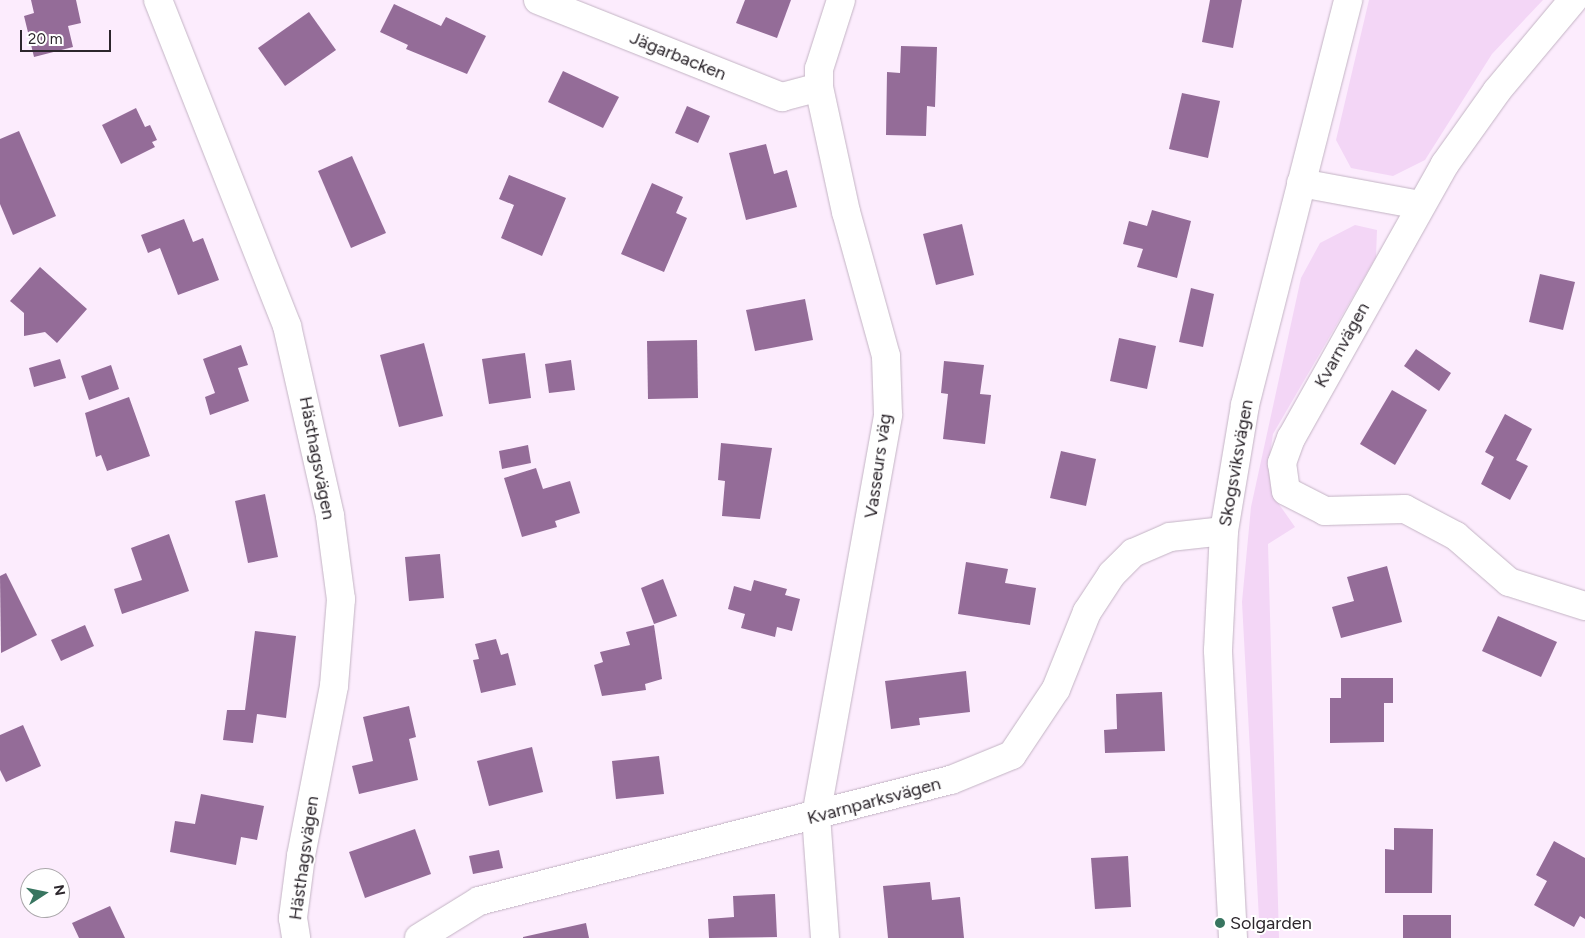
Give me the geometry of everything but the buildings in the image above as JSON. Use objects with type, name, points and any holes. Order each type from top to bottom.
[{"type":"street","name":"Hästhagsvägen","points":[[158,0],[287,326],[330,516],[341,599],[334,686],[301,856],[292,918],[296,938]]},
{"type":"street","name":"Jägarbacken","points":[[538,0],[782,97],[819,87]]},
{"type":"street","name":"Vasseurs väg","points":[[825,938],[816,816],[888,414],[886,356],[846,212],[819,87],[819,69],[841,0]]},
{"type":"street","name":"Skogsviksvägen","points":[[1233,938],[1218,650],[1224,531],[1245,405],[1348,0]]},
{"type":"street","name":"Kvarnvägen","points":[[1573,0],[1497,91],[1420,205],[1290,438],[1282,462],[1286,491],[1325,511],[1404,509],[1456,536],[1509,582],[1585,606]]},
{"type":"street","points":[[1301,183],[1420,205]]},
{"type":"street","name":"Kvarnparksvägen","points":[[419,938],[479,901],[952,780],[1012,756],[1035,728],[1056,689],[1087,612],[1112,574],[1133,553],[1170,537],[1224,531]]},
{"type":"shaded area","points":[[1369,0],[1543,0],[1492,54],[1425,160],[1393,176],[1351,168],[1336,140]]},
{"type":"shaded area","points":[[1355,225],[1377,230],[1376,257],[1273,434],[1268,467],[1276,500],[1295,527],[1268,544],[1279,938],[1260,938],[1242,602],[1251,507],[1301,278],[1320,243]]},
{"type":"place","name":"Solgarden","points":[[1220,923]]}]
